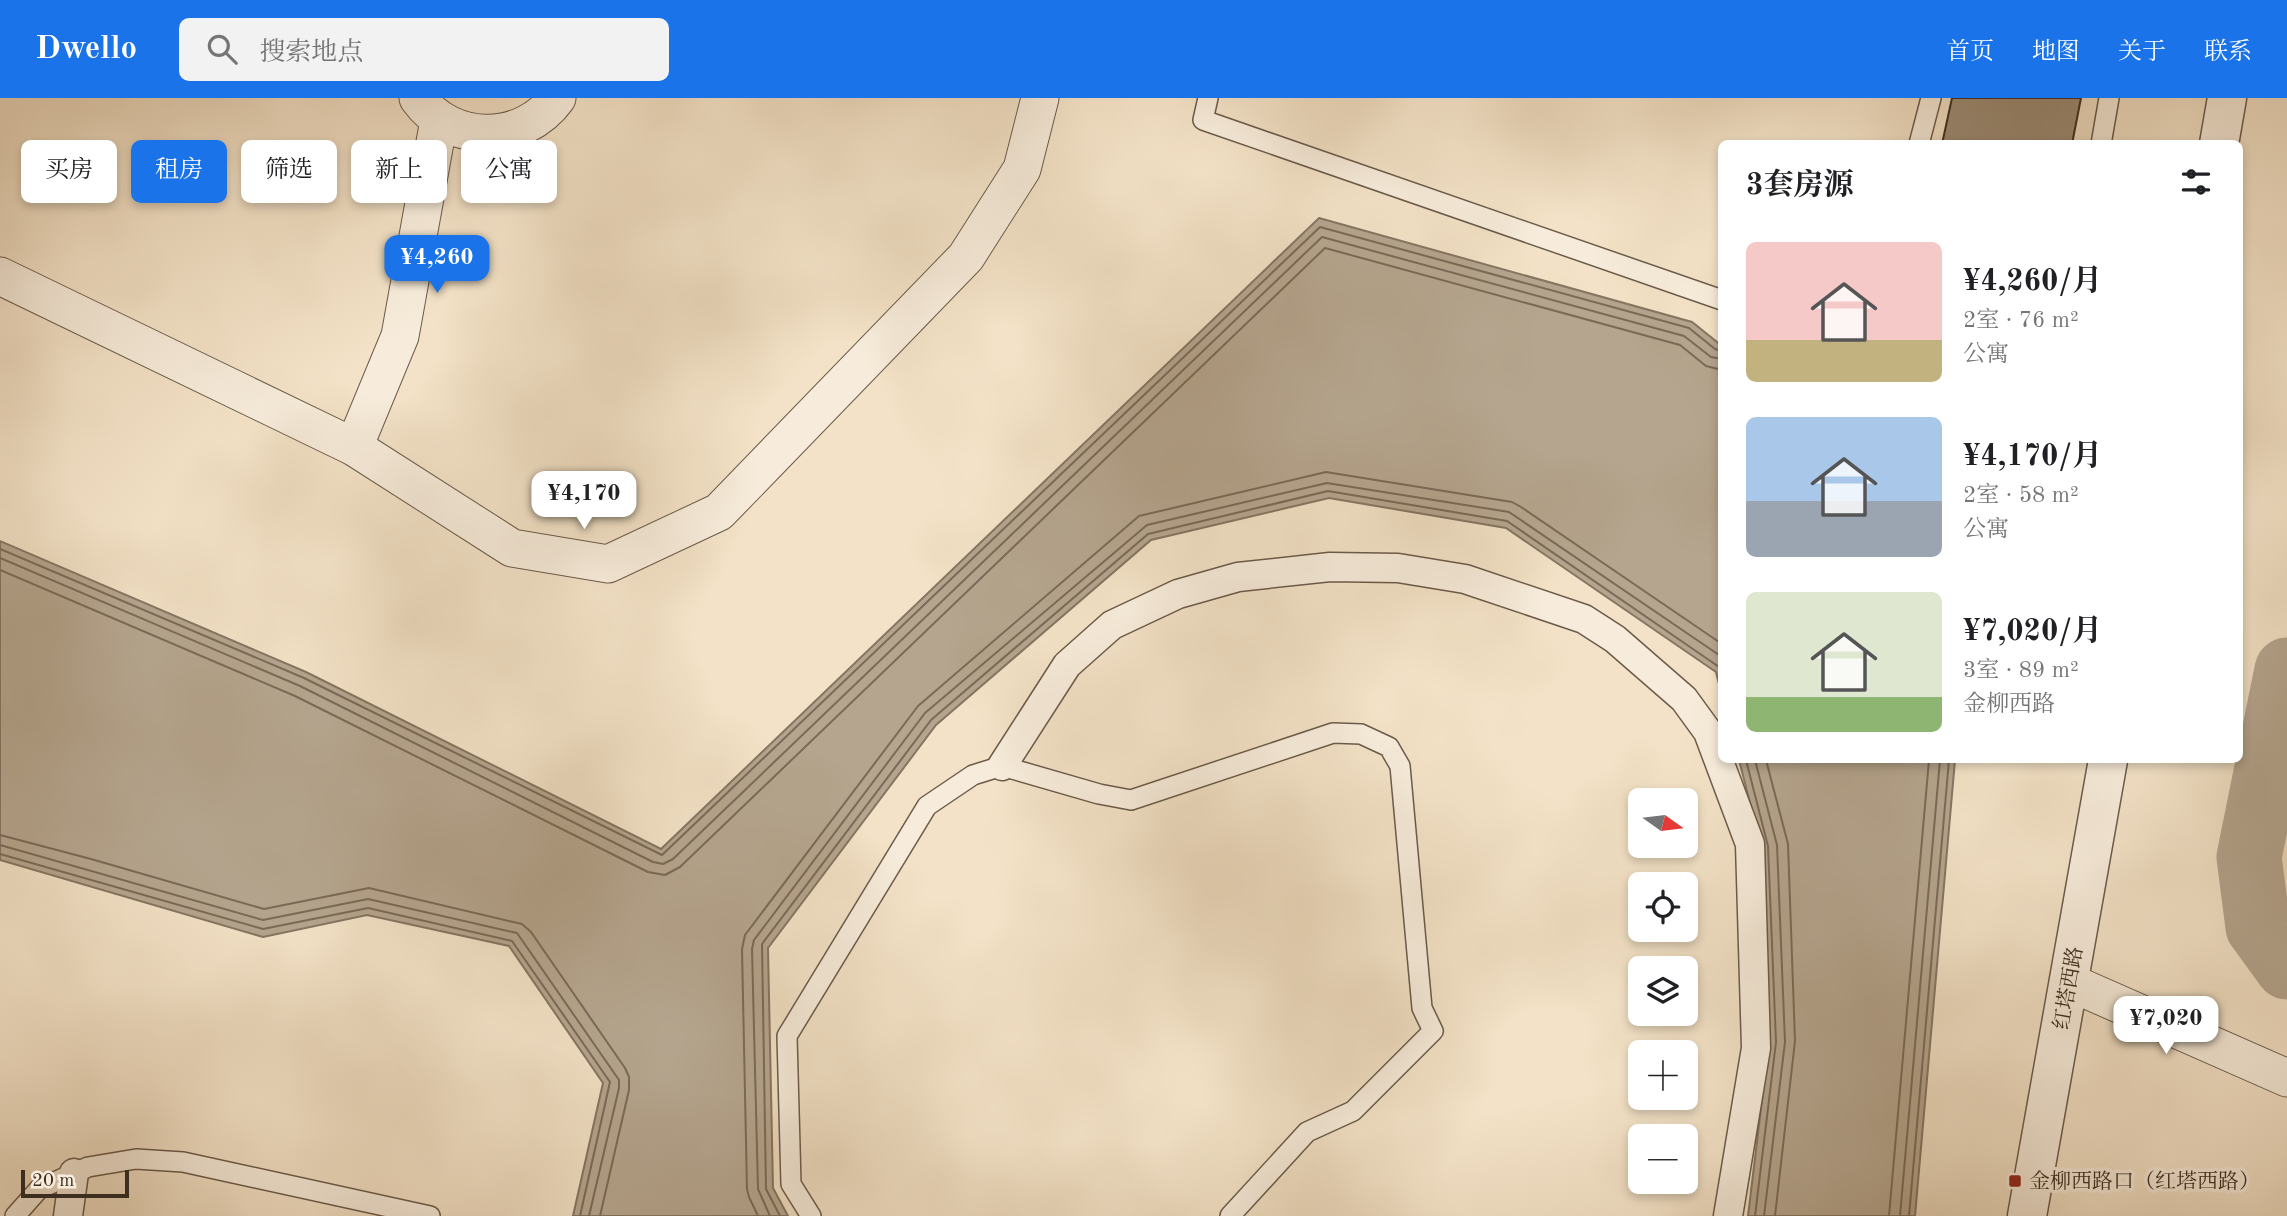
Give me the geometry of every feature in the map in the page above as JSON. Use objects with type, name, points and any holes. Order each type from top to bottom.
[{"type":"street","points":[[354,447],[400,336],[428,109],[466,132],[495,134],[524,127],[549,109],[557,98]]},
{"type":"street","points":[[0,276],[354,447],[512,548],[608,564],[719,512],[966,257],[1022,169],[1040,98]]},
{"type":"street","points":[[2219,140],[2227,98]]},
{"type":"street","points":[[1002,766],[1067,665],[1112,625],[1178,594],[1238,577],[1330,567],[1398,568],[1465,579],[1584,619],[1615,639],[1684,699],[1708,732],[1718,759]]},
{"type":"street","points":[[1720,763],[1750,844],[1756,1048],[1728,1216]]},
{"type":"street","name":"红塔西路","points":[[2027,1216],[2107,763]]},
{"type":"street","points":[[2069,982],[2287,1078]]},
{"type":"street","points":[[68,1216],[74,1173]]},
{"type":"lane","points":[[1208,98],[1203,120],[1718,299]]},
{"type":"lane","points":[[1920,140],[1931,98]]},
{"type":"lane","points":[[2102,140],[2109,98]]},
{"type":"lane","points":[[811,1216],[791,1184],[787,1036],[927,806],[973,775],[1002,766],[1099,794],[1131,800],[1333,733],[1361,734],[1388,747],[1400,766],[1422,1008],[1433,1031],[1353,1111],[1307,1132],[1230,1216]]},
{"type":"lane","points":[[15,1216],[39,1189],[88,1167],[136,1158],[183,1162],[430,1216]]},
{"type":"water","points":[[1319,218],[1692,322],[1718,343],[1718,680],[1716,672],[1506,528],[1329,498],[1151,540],[936,725],[768,948],[773,1188],[788,1216],[573,1216],[603,1083],[509,946],[367,915],[263,937],[0,860],[0,541],[306,672],[661,849]]},
{"type":"water","points":[[1740,763],[1955,763],[1915,1216],[1748,1216],[1769,1042],[1761,846]]},
{"type":"building","points":[[1952,98],[2081,98],[2073,140],[1943,140]]},
{"type":"waterway","points":[[2287,670],[2249,857],[2258,927],[2287,967]]},
{"type":"place","name":"金柳西路口（红塔西路）","points":[[2015,1181]]}]
